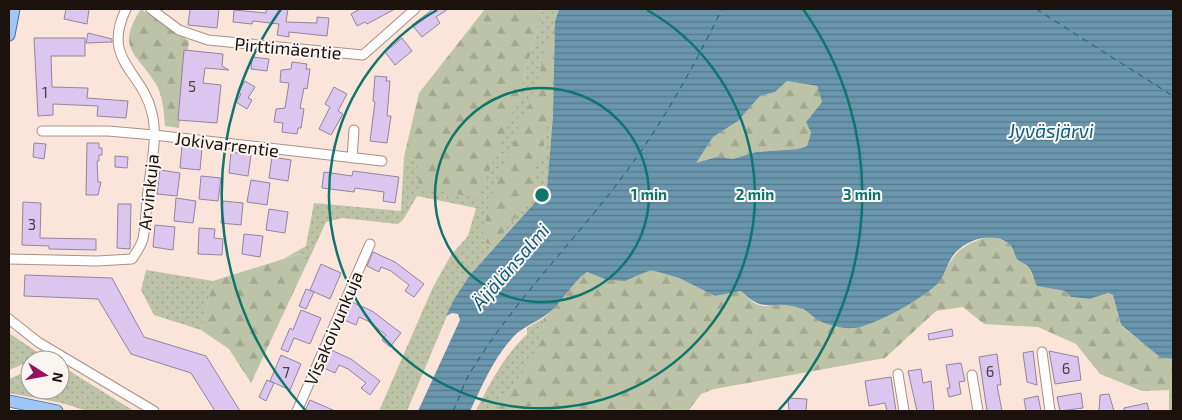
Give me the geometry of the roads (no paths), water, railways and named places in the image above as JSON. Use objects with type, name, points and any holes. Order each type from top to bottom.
[{"type":"main road","points":[[9,35],[14,9]]},
{"type":"main road","points":[[9,400],[57,411]]},
{"type":"street","name":"Arvinkuja","points":[[9,259],[132,260],[143,242],[154,135],[153,115],[148,98],[122,61],[118,45],[119,26],[126,9]]},
{"type":"street","name":"Pirttimäentie","points":[[151,9],[179,30],[208,40],[363,55],[415,9]]},
{"type":"street","points":[[352,158],[354,130]]},
{"type":"street","name":"Jokivarrentie","points":[[42,131],[108,131],[154,135],[382,161]]},
{"type":"street","name":"Visakoivunkuja","points":[[297,411],[370,244]]},
{"type":"street","points":[[9,319],[38,342],[154,411]]},
{"type":"street","points":[[1042,352],[1050,411]]},
{"type":"street","points":[[898,374],[904,411]]},
{"type":"street","points":[[972,375],[978,411]]},
{"type":"water","name":"Jyväsjärvi","points":[[559,9],[1173,9],[1173,359],[1160,357],[1121,325],[1113,295],[1108,293],[1090,299],[1071,297],[1065,291],[1037,286],[1027,265],[1017,259],[1010,244],[995,238],[981,238],[961,247],[956,252],[939,282],[923,296],[898,311],[872,323],[852,328],[828,324],[800,308],[790,305],[763,305],[757,303],[741,291],[715,296],[679,278],[651,270],[625,281],[607,280],[587,272],[553,309],[515,335],[508,343],[489,371],[470,411],[418,411],[460,320],[458,314],[452,313],[446,316],[454,299],[470,275],[547,189],[553,115],[555,21]],"holes":[[[787,81],[817,86],[822,102],[806,122],[811,133],[807,146],[798,149],[756,152],[733,159],[717,157],[696,163],[713,137],[738,121],[760,96],[775,92]]]},
{"type":"water label","name":"Äijälänsalmi","points":[[510,266]]}]
